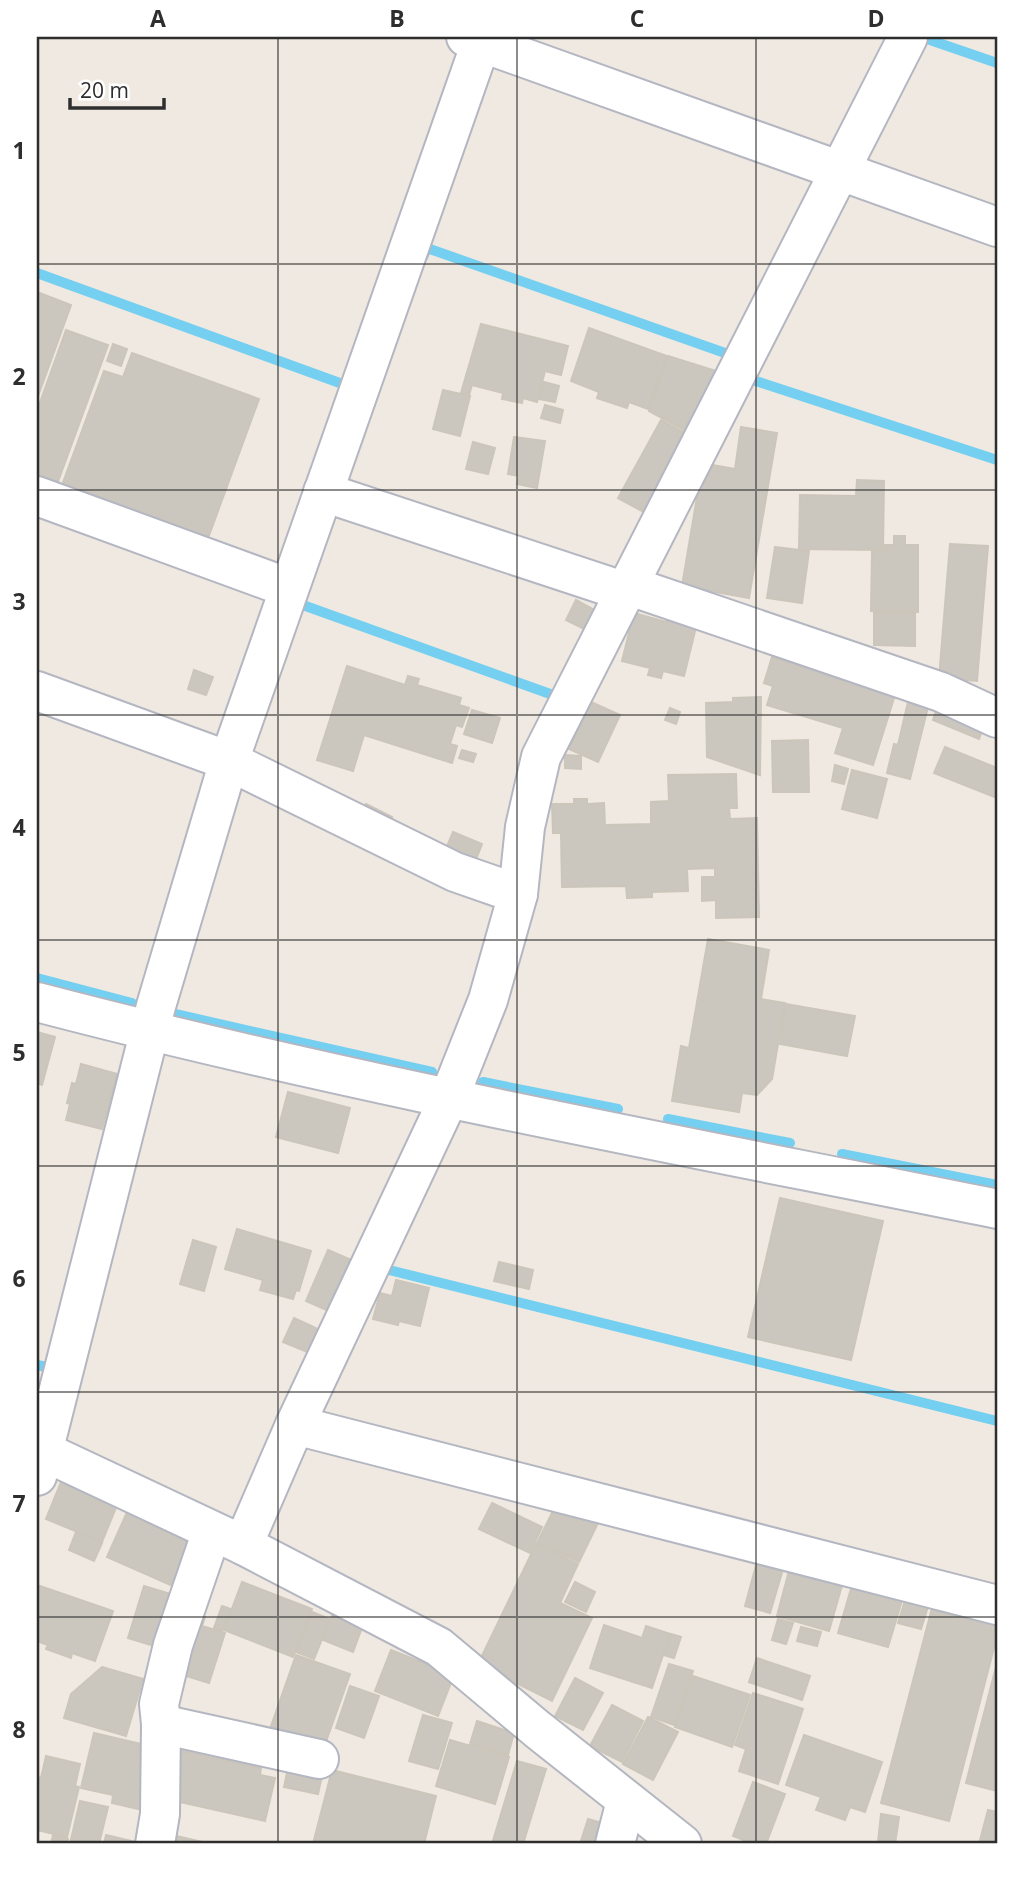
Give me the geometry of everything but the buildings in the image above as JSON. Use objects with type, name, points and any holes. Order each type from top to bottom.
[{"type":"street","points":[[155,1844],[160,1814],[159,1704],[173,1645],[228,1538],[295,1425],[449,1098],[488,1000],[518,894],[525,827],[541,758],[599,639],[628,589],[908,37]]},
{"type":"street","points":[[682,1844],[439,1647],[228,1538],[41,1464],[149,1032],[229,761],[477,39],[997,227]]},
{"type":"street","points":[[323,492],[941,692],[997,718]]},
{"type":"street","points":[[37,496],[289,588]]},
{"type":"street","points":[[37,691],[229,761],[455,872],[518,894]]},
{"type":"street","points":[[37,1002],[149,1032],[449,1098],[997,1209]]},
{"type":"street","points":[[295,1425],[997,1605]]},
{"type":"street","points":[[161,1724],[319,1759]]},
{"type":"street","points":[[615,1844],[626,1801]]},
{"type":"waterway","points":[[930,40],[997,63]]},
{"type":"waterway","points":[[423,257],[427,248],[725,353]]},
{"type":"waterway","points":[[37,273],[348,386]]},
{"type":"waterway","points":[[756,381],[997,460]]},
{"type":"waterway","points":[[303,597],[300,604],[553,695]]},
{"type":"waterway","points":[[37,978],[132,1003]]},
{"type":"waterway","points":[[175,1014],[432,1072]]},
{"type":"waterway","points":[[483,1082],[618,1109]]},
{"type":"waterway","points":[[668,1119],[790,1143]]},
{"type":"waterway","points":[[842,1154],[997,1185]]},
{"type":"waterway","points":[[381,1268],[997,1421]]},
{"type":"waterway","points":[[37,1365],[51,1368],[52,1364]]}]
